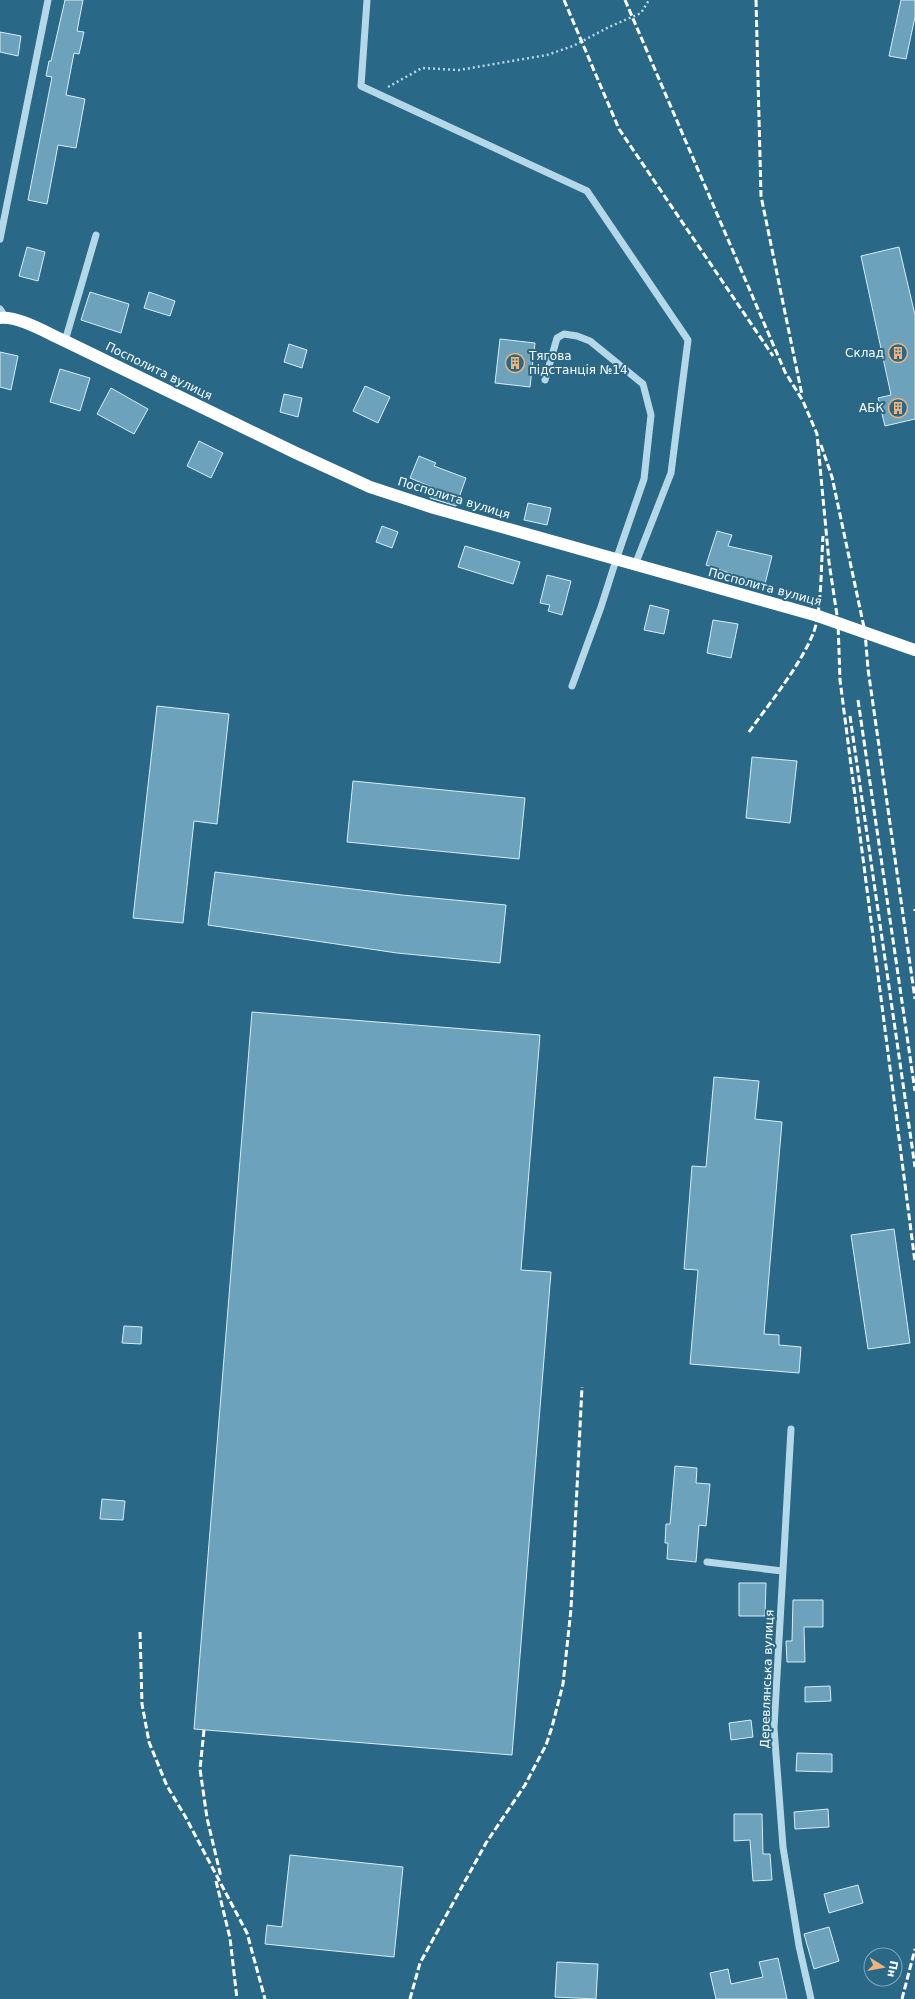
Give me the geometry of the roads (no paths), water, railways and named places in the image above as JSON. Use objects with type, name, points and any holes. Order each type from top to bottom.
[{"type":"highway","name":"Посполита вулиця","points":[[2,315],[65,341],[296,453],[370,487],[434,508],[818,616],[915,650]]},
{"type":"street","points":[[0,239],[48,0]]},
{"type":"street","points":[[367,0],[361,86],[587,191],[688,340],[671,473],[635,565]]},
{"type":"street","points":[[65,341],[96,235]]},
{"type":"street","points":[[545,380],[556,338],[564,334],[590,340],[643,384],[651,415],[644,479],[601,607],[572,686]]},
{"type":"street","name":"Деревлянська вулиця","points":[[791,1429],[774,1728],[782,1847],[798,1946],[811,1999]]},
{"type":"street","points":[[707,1562],[782,1571]]},
{"type":"railway","points":[[564,0],[619,129],[773,356]]},
{"type":"railway","points":[[625,0],[785,372],[803,401],[817,434],[829,562],[838,622],[840,680],[915,1262]]},
{"type":"railway","points":[[756,0],[761,196],[802,395]]},
{"type":"railway","points":[[821,445],[832,477],[865,632],[868,669],[915,999]]},
{"type":"railway","points":[[749,732],[800,660],[813,634],[820,600],[823,536]]},
{"type":"railway","points":[[858,700],[915,1091]]},
{"type":"railway","points":[[850,716],[915,1167]]},
{"type":"railway","points":[[410,1999],[420,1963],[486,1843],[525,1785],[546,1745],[552,1727],[563,1684],[571,1609],[582,1387]]},
{"type":"railway","points":[[140,1632],[142,1704],[149,1742],[167,1786],[185,1816],[247,1933],[265,1999]]},
{"type":"railway","points":[[204,1730],[200,1769],[207,1818],[221,1877]]},
{"type":"railway","points":[[216,1881],[230,1938],[237,1999]]},
{"type":"railway","points":[[902,1999],[915,1949]]},
{"type":"place","name":"Склад","points":[[898,353]]},
{"type":"place","name":"Тягова пiдстанцiя №14","points":[[515,363]]},
{"type":"place","name":"АБК","points":[[898,408]]}]
